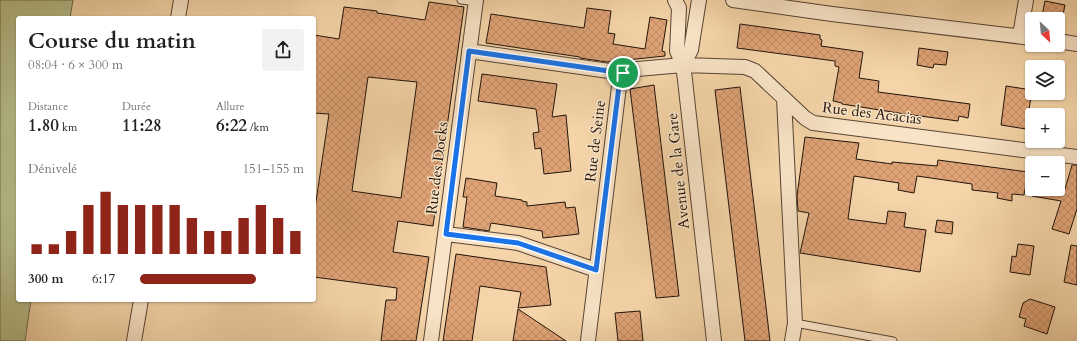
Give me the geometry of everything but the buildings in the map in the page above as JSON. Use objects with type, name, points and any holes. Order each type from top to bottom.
[{"type":"street","points":[[178,16],[181,0]]},
{"type":"street","points":[[676,0],[679,8],[677,51],[682,65]]},
{"type":"street","points":[[682,65],[692,50],[699,0]]},
{"type":"street","points":[[733,0],[832,14],[1025,37]]},
{"type":"street","points":[[1026,0],[1026,12]]},
{"type":"street","name":"Rue des Docks","points":[[431,341],[476,1]]},
{"type":"street","points":[[1065,42],[1077,44]]},
{"type":"street","points":[[469,51],[623,73],[632,68],[682,65]]},
{"type":"street","name":"Rue des Acacias","points":[[682,65],[745,67],[755,71],[805,118],[813,123],[1077,157]]},
{"type":"street","name":"Avenue de la Gare","points":[[682,65],[714,341]]},
{"type":"street","name":"Rue de Seine","points":[[588,341],[620,78],[623,73]]},
{"type":"street","points":[[784,98],[794,323],[792,341]]},
{"type":"street","points":[[446,234],[518,243],[596,270]]},
{"type":"street","points":[[134,341],[140,302]]},
{"type":"lane","points":[[461,0],[476,1]]},
{"type":"lane","points":[[794,323],[893,341]]},
{"type":"green space","points":[[0,0],[73,0],[70,16],[16,16],[16,302],[31,302],[25,341],[0,341]]},
{"type":"route","points":[[469,51],[623,73],[620,78],[596,270],[518,243],[446,234],[469,51]]}]
